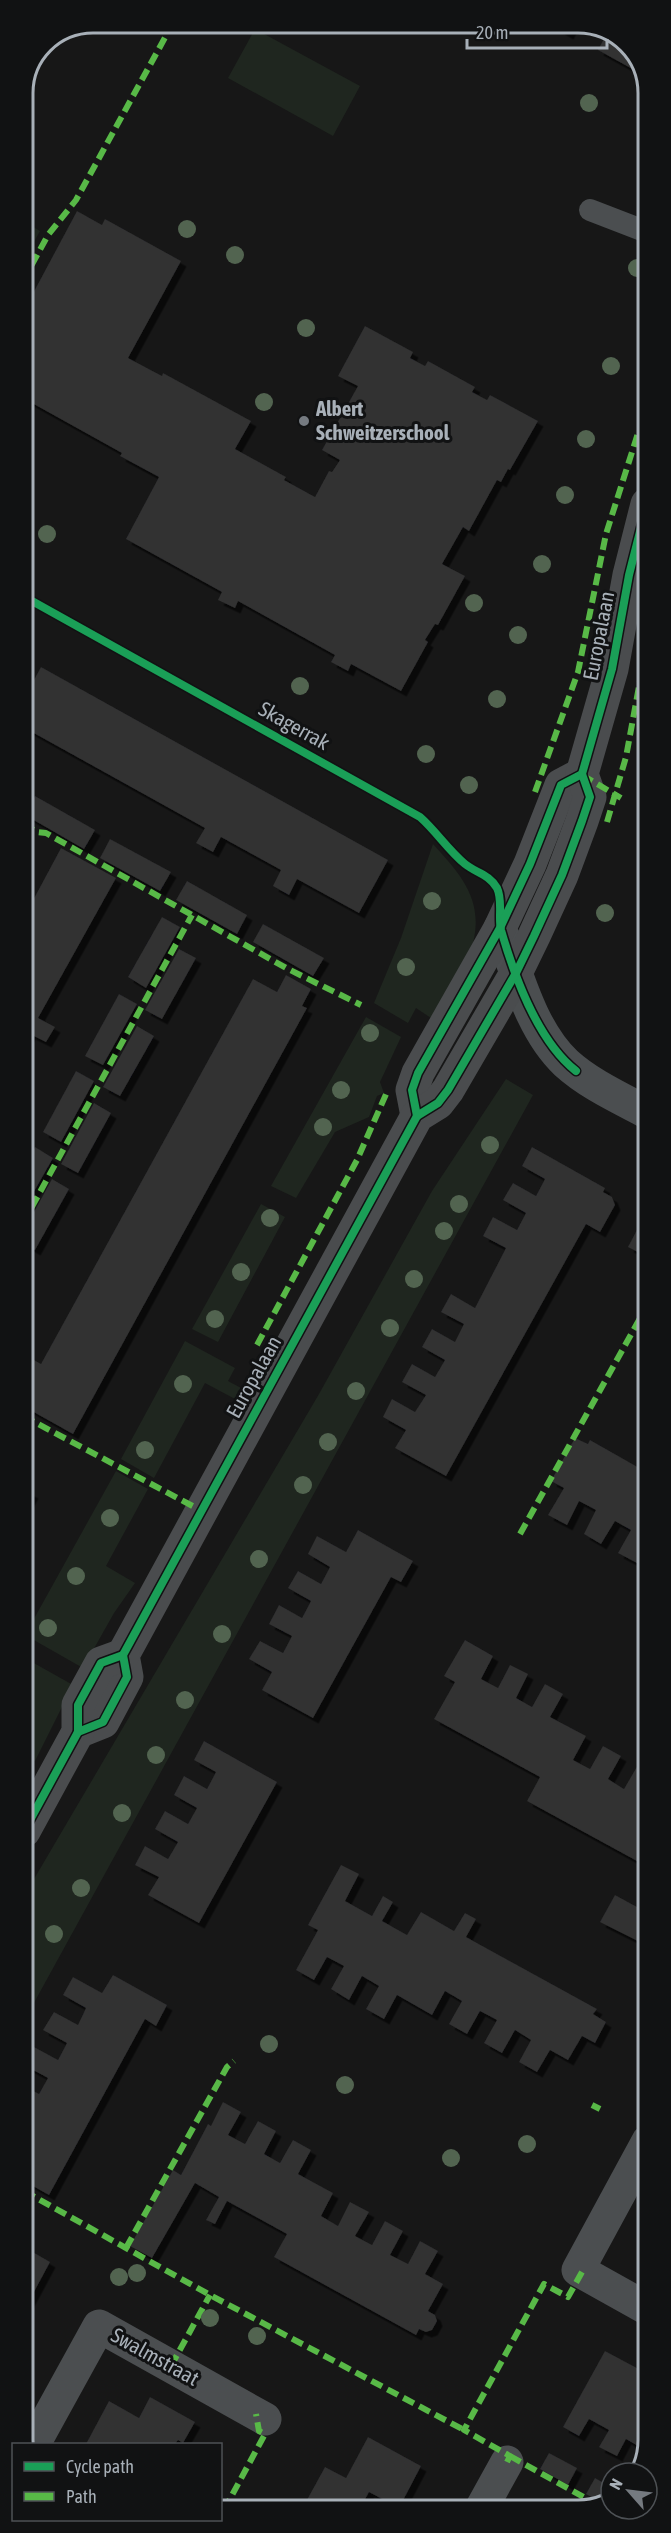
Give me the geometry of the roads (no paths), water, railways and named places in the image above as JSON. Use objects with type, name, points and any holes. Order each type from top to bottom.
[{"type":"street","name":"Europalaan","points":[[33,1814],[78,1732],[78,1705],[101,1663],[123,1654],[417,1116],[438,1103],[448,1090],[516,973],[562,875],[590,797],[582,774],[612,669],[629,575],[638,540]]},
{"type":"street","points":[[417,1116],[412,1090],[418,1074],[500,928],[530,864],[561,785],[582,774]]},
{"type":"street","points":[[500,928],[516,973],[544,1033],[559,1055],[587,1079],[638,1107]]},
{"type":"street","points":[[638,2159],[578,2270],[638,2303]]},
{"type":"street","name":"Swalmstraat","points":[[35,2443],[99,2326],[265,2419]]},
{"type":"street","points":[[486,2500],[507,2462]]},
{"type":"lane","points":[[590,210],[638,229]]},
{"type":"place","name":"Albert Schweitzerschool","points":[[304,421]]}]
